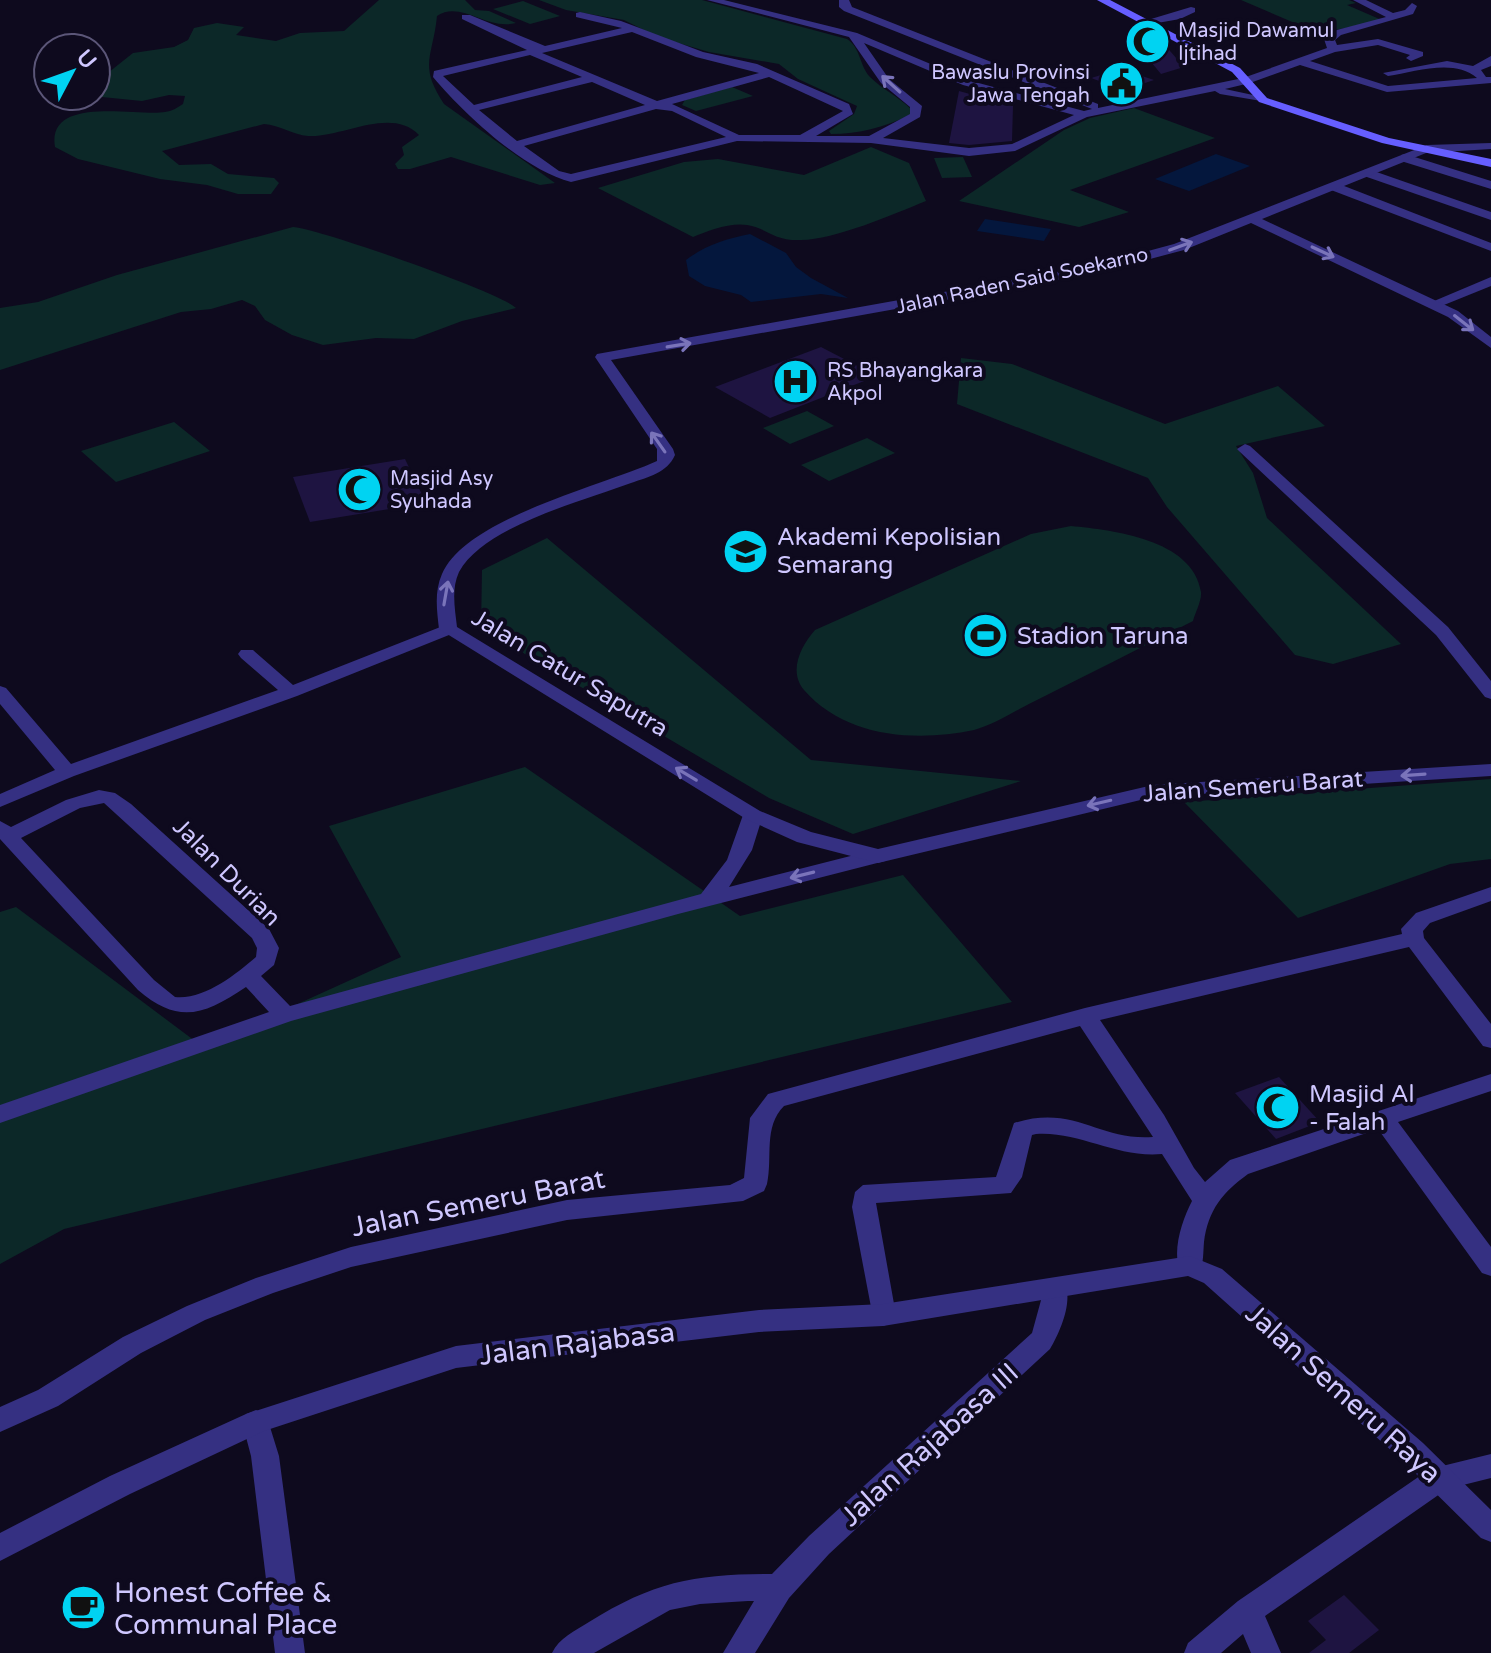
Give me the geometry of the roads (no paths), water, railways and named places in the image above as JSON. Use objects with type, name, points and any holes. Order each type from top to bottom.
[{"type":"main road","points":[[1102,0],[1236,70],[1263,100],[1386,141],[1491,163]]},
{"type":"street","points":[[712,0],[853,35],[967,83],[1084,114]]},
{"type":"street","points":[[844,0],[844,7],[848,9],[1106,110]]},
{"type":"street","points":[[1358,0],[1395,16],[1409,12],[1412,6]]},
{"type":"street","points":[[1146,22],[1176,17],[1191,10]]},
{"type":"street","points":[[580,15],[633,29],[700,55],[738,61],[836,101],[849,112],[800,139]]},
{"type":"street","points":[[1333,49],[1330,36],[1392,21],[1395,16]]},
{"type":"street","points":[[466,17],[589,77],[658,106]]},
{"type":"street","points":[[438,73],[531,49],[549,49],[633,29]]},
{"type":"street","points":[[853,35],[885,81],[916,106],[916,115],[871,140]]},
{"type":"street","points":[[438,73],[489,126],[555,174],[571,178],[737,138],[871,140],[917,147],[992,151],[1015,147],[1084,114],[1246,81],[1333,49],[1378,42],[1419,54],[1411,58]]},
{"type":"street","points":[[549,49],[673,105],[737,138]]},
{"type":"street","points":[[1438,52],[1447,64]]},
{"type":"street","points":[[438,73],[441,53]]},
{"type":"street","points":[[1473,69],[1486,65],[1491,59]]},
{"type":"street","points":[[1302,62],[1387,89],[1490,81]]},
{"type":"street","points":[[1388,73],[1447,64],[1473,69],[1490,81]]},
{"type":"street","points":[[471,109],[589,77],[601,78],[605,73]]},
{"type":"street","points":[[515,145],[658,106],[673,105],[770,73]]},
{"type":"street","points":[[1211,89],[1263,100]]},
{"type":"street","name":"Jalan Raden Said Soekarno","points":[[602,357],[1101,268],[1169,250],[1427,149],[1491,146]]},
{"type":"street","points":[[1405,158],[1491,185]]},
{"type":"street","points":[[1368,173],[1491,216]]},
{"type":"street","points":[[1335,187],[1491,247]]},
{"type":"street","points":[[1253,219],[1434,304],[1453,314],[1491,344]]},
{"type":"street","points":[[1434,304],[1491,281]]},
{"type":"street","name":"Jalan Catur Saputra","points":[[602,357],[665,449],[667,455],[663,464],[525,519],[470,550],[453,569],[447,582],[443,605],[448,629],[753,815],[804,837],[878,856]]},
{"type":"street","points":[[1245,449],[1442,631],[1491,693]]},
{"type":"street","points":[[0,801],[67,772],[291,692],[448,629]]},
{"type":"street","points":[[247,654],[291,692]]},
{"type":"street","points":[[0,692],[67,772]]},
{"type":"street","name":"Jalan Semeru Barat","points":[[0,1114],[285,1015],[709,898],[1153,791],[1491,770]]},
{"type":"street","name":"Jalan Durian","points":[[108,797],[124,808],[261,934],[268,948],[266,960],[249,976],[199,1003],[180,1006],[167,1003],[4,831],[83,800],[108,797]]},
{"type":"street","points":[[709,898],[737,866],[747,845],[753,815]]},
{"type":"street","points":[[1491,894],[1423,918],[1412,929],[1414,939],[1491,1040]]},
{"type":"street","points":[[1204,1199],[1185,1175],[1156,1121],[1085,1016],[1414,939]]},
{"type":"street","points":[[249,976],[285,1015]]},
{"type":"street","name":"Jalan Semeru Barat","points":[[0,1420],[48,1398],[132,1345],[196,1313],[265,1285],[351,1257],[567,1210],[734,1194],[755,1184],[760,1169],[757,1128],[766,1107],[776,1100],[1085,1016]]},
{"type":"street","points":[[1190,1266],[1191,1231],[1204,1199],[1222,1179],[1239,1167],[1491,1082]]},
{"type":"street","points":[[1383,1119],[1491,1266]]},
{"type":"street","points":[[883,1315],[864,1207],[864,1199],[872,1192],[1002,1186],[1010,1177],[1022,1129],[1033,1124],[1055,1124],[1131,1146],[1168,1145]]},
{"type":"street","name":"Jalan Rajabasa","points":[[0,1548],[120,1485],[256,1422],[456,1357],[759,1321],[883,1315],[1190,1266]]},
{"type":"street","name":"Jalan Semeru Raya","points":[[1190,1266],[1213,1276],[1440,1478],[1491,1529]]},
{"type":"street","name":"Jalan Rajabasa III","points":[[738,1653],[779,1588],[819,1545],[1041,1341],[1047,1334],[1055,1289]]},
{"type":"street","points":[[256,1422],[265,1456],[290,1653]]},
{"type":"street","points":[[1199,1653],[1248,1611],[1440,1478],[1491,1466]]},
{"type":"street","points":[[567,1653],[653,1602],[671,1596],[708,1589],[779,1588]]},
{"type":"street","points":[[1248,1611],[1266,1653]]},
{"type":"water","points":[[1216,154],[1250,166],[1189,191],[1155,179]]},
{"type":"water","points":[[985,219],[1051,229],[1044,241],[977,231]]},
{"type":"water","points":[[750,234],[786,253],[796,267],[811,278],[848,298],[821,294],[751,302],[741,295],[705,286],[689,276],[686,260],[693,255],[716,243]]},
{"type":"place","name":"Masjid Dawamul Ijtihad","points":[[1147,41]]},
{"type":"place","name":"Bawaslu Provinsi Jawa Tengah","points":[[1121,83]]},
{"type":"place","name":"RS Bhayangkara Akpol","points":[[796,381]]},
{"type":"place","name":"Masjid Asy Syuhada","points":[[359,490]]},
{"type":"place","name":"Akademi Kepolisian Semarang","points":[[746,551]]},
{"type":"place","name":"Stadion Taruna","points":[[986,636]]},
{"type":"place","name":"Masjid Al - Falah","points":[[1278,1108]]},
{"type":"place","name":"Honest Coffee & Communal Place","points":[[83,1608]]}]
